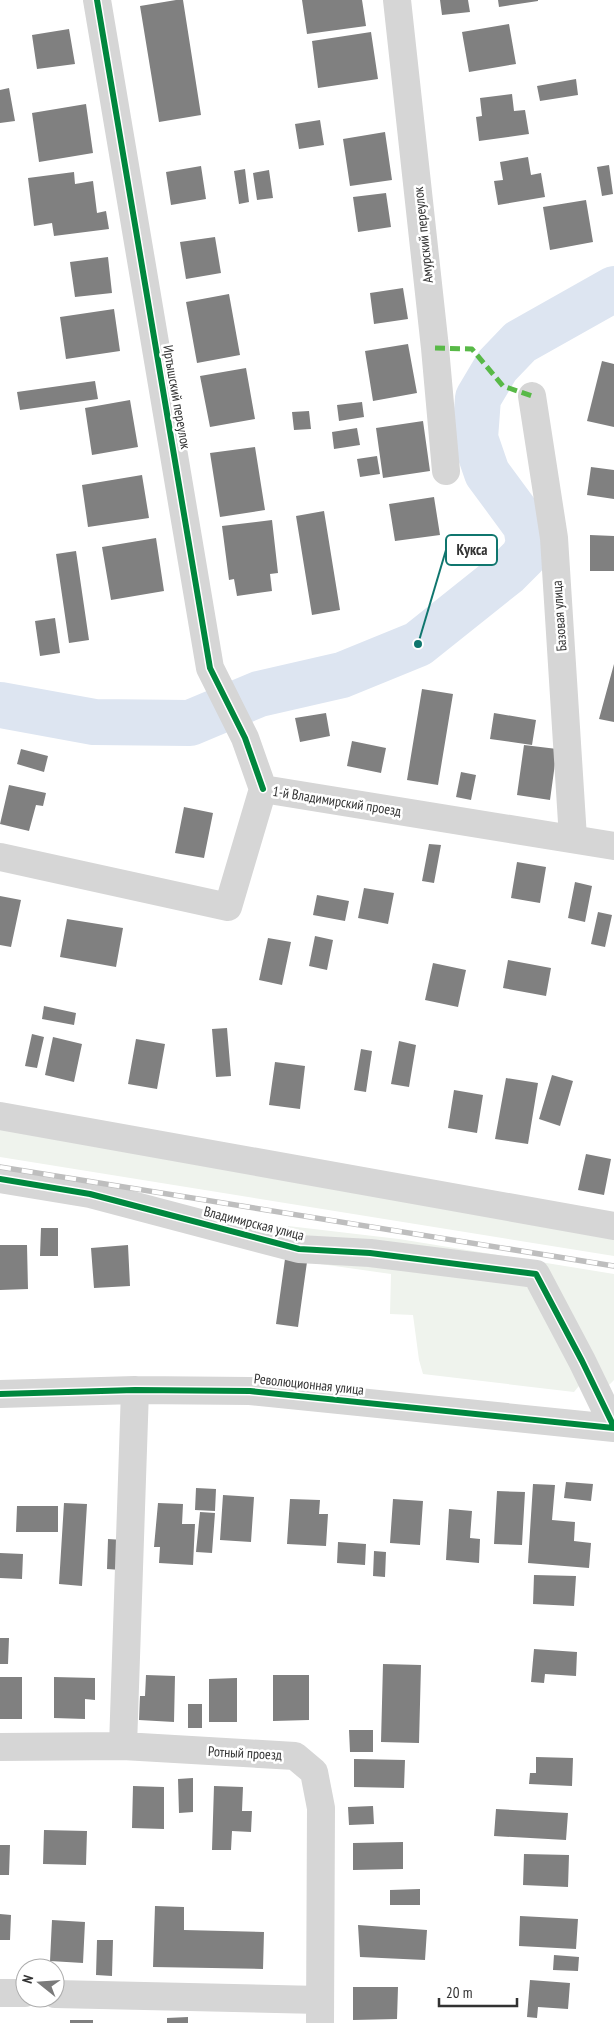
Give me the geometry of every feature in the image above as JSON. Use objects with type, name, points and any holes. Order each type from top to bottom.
[{"type":"street","name":"Иртышский переулок","points":[[97,0],[210,668],[246,738],[262,789]]},
{"type":"street","name":"Амурский переулок","points":[[397,0],[434,338],[446,471]]},
{"type":"street","name":"Базовая улица","points":[[532,396],[554,538],[572,838]]},
{"type":"street","name":"1-й Владимирский проезд","points":[[0,857],[228,906],[262,789],[614,846]]},
{"type":"street","points":[[0,1116],[614,1226]]},
{"type":"street","name":"Владимирская улица","points":[[0,1179],[90,1194],[299,1249],[370,1252],[536,1274],[582,1361],[614,1428]]},
{"type":"street","points":[[123,1746],[135,1390]]},
{"type":"street","name":"Революционная улица","points":[[0,1394],[135,1390],[250,1391],[614,1428]]},
{"type":"street","name":"Ротный проезд","points":[[0,1747],[123,1746],[295,1756],[314,1772],[320,1808],[320,2012],[65,1995]]},
{"type":"street","points":[[0,1993],[15,1993]]},
{"type":"shaded area","points":[[0,1126],[614,1233],[614,1256],[0,1157]]},
{"type":"shaded area","points":[[288,1226],[399,1239],[614,1274],[614,1380],[607,1387],[541,1271],[287,1236]]},
{"type":"shaded area","points":[[285,1259],[534,1279],[583,1381],[574,1392],[423,1374],[419,1360],[413,1315],[390,1314],[391,1274]]},
{"type":"building","points":[[183,0],[201,115],[159,122],[140,6]]},
{"type":"building","points":[[302,0],[362,0],[366,26],[307,34]]},
{"type":"building","points":[[440,0],[468,0],[470,12],[442,15]]},
{"type":"building","points":[[498,0],[538,0],[538,1],[499,7]]},
{"type":"building","points":[[509,24],[516,64],[469,72],[462,32]]},
{"type":"building","points":[[69,29],[75,64],[37,69],[32,35]]},
{"type":"building","points":[[371,32],[378,79],[318,88],[312,41]]},
{"type":"building","points":[[576,79],[578,95],[540,101],[537,86]]},
{"type":"building","points":[[9,88],[15,121],[0,123],[0,90]]},
{"type":"building","points":[[512,94],[514,111],[525,110],[529,134],[479,141],[476,117],[482,116],[480,98]]},
{"type":"building","points":[[86,104],[93,153],[39,162],[32,113]]},
{"type":"building","points":[[320,120],[324,145],[299,149],[295,124]]},
{"type":"building","points":[[385,132],[392,180],[350,186],[343,139]]},
{"type":"building","points":[[528,157],[531,175],[541,173],[545,197],[498,205],[494,181],[503,180],[500,162]]},
{"type":"building","points":[[609,165],[613,194],[602,196],[597,167]]},
{"type":"building","points":[[201,166],[206,199],[171,205],[166,172]]},
{"type":"building","points":[[245,169],[249,202],[239,204],[234,171]]},
{"type":"building","points":[[269,170],[273,198],[257,200],[253,173]]},
{"type":"building","points":[[74,172],[75,184],[93,181],[97,213],[106,211],[109,229],[54,236],[52,223],[34,226],[28,178]]},
{"type":"building","points":[[386,193],[391,227],[358,232],[353,197]]},
{"type":"building","points":[[586,200],[593,242],[550,250],[543,207]]},
{"type":"building","points":[[215,237],[221,273],[186,279],[180,242]]},
{"type":"building","points":[[108,257],[112,293],[75,297],[70,262]]},
{"type":"building","points":[[403,288],[408,319],[374,324],[370,293]]},
{"type":"building","points":[[229,294],[240,355],[197,363],[186,302]]},
{"type":"building","points":[[114,309],[120,351],[66,359],[60,317]]},
{"type":"building","points":[[408,344],[417,393],[373,401],[365,351]]},
{"type":"building","points":[[602,361],[614,364],[614,427],[587,421]]},
{"type":"building","points":[[246,368],[255,419],[210,427],[200,376]]},
{"type":"building","points":[[95,381],[98,399],[20,410],[17,392]]},
{"type":"building","points":[[130,400],[138,447],[92,455],[85,408]]},
{"type":"building","points":[[362,402],[364,417],[339,421],[337,405]]},
{"type":"building","points":[[309,411],[311,429],[294,430],[292,412]]},
{"type":"building","points":[[423,421],[430,471],[383,478],[376,428]]},
{"type":"building","points":[[357,428],[360,445],[334,449],[332,432]]},
{"type":"building","points":[[255,447],[265,510],[220,517],[210,453]]},
{"type":"building","points":[[377,456],[380,474],[360,477],[357,459]]},
{"type":"building","points":[[591,467],[614,470],[614,499],[587,495]]},
{"type":"building","points":[[142,475],[149,518],[88,527],[82,485]]},
{"type":"building","points":[[434,497],[440,535],[395,541],[389,504]]},
{"type":"building","points":[[324,511],[340,610],[312,615],[296,516]]},
{"type":"building","points":[[272,520],[278,573],[270,574],[272,591],[237,596],[234,579],[229,580],[222,526]]},
{"type":"building","points":[[590,535],[614,536],[614,571],[590,571]]},
{"type":"building","points":[[156,538],[164,591],[111,600],[102,547]]},
{"type":"building","points":[[76,551],[89,640],[69,643],[56,554]]},
{"type":"building","points":[[55,618],[60,653],[40,656],[35,621]]},
{"type":"building","points":[[614,664],[614,722],[599,719]]},
{"type":"building","points":[[422,689],[453,694],[438,785],[407,780]]},
{"type":"building","points":[[326,713],[330,736],[300,742],[295,718]]},
{"type":"building","points":[[494,713],[536,720],[532,745],[490,739]]},
{"type":"building","points":[[352,741],[386,748],[381,773],[347,766]]},
{"type":"building","points":[[524,745],[557,749],[550,800],[517,795]]},
{"type":"building","points":[[21,749],[48,756],[44,772],[17,764]]},
{"type":"building","points":[[461,772],[476,775],[471,800],[456,797]]},
{"type":"building","points":[[9,785],[46,793],[43,806],[36,805],[29,831],[0,824]]},
{"type":"building","points":[[184,807],[213,813],[204,858],[175,853]]},
{"type":"building","points":[[429,844],[441,845],[434,883],[422,881]]},
{"type":"building","points":[[517,862],[546,867],[540,903],[511,898]]},
{"type":"building","points":[[575,882],[592,886],[585,922],[568,918]]},
{"type":"building","points":[[364,888],[394,893],[388,924],[358,918]]},
{"type":"building","points":[[317,895],[349,901],[345,921],[313,915]]},
{"type":"building","points":[[0,896],[21,900],[11,947],[0,945]]},
{"type":"building","points":[[598,912],[612,915],[605,947],[591,944]]},
{"type":"building","points":[[67,919],[123,928],[116,967],[60,957]]},
{"type":"building","points":[[315,936],[333,940],[327,970],[309,966]]},
{"type":"building","points":[[268,938],[291,942],[282,985],[259,980]]},
{"type":"building","points":[[508,960],[551,968],[546,996],[503,988]]},
{"type":"building","points":[[433,963],[466,970],[458,1007],[425,1000]]},
{"type":"building","points":[[44,1006],[76,1013],[74,1025],[42,1019]]},
{"type":"building","points":[[227,1028],[231,1076],[216,1077],[212,1029]]},
{"type":"building","points":[[32,1034],[44,1037],[37,1068],[25,1066]]},
{"type":"building","points":[[53,1037],[82,1044],[74,1082],[45,1075]]},
{"type":"building","points":[[136,1039],[165,1044],[157,1089],[128,1084]]},
{"type":"building","points":[[399,1041],[416,1045],[409,1087],[391,1084]]},
{"type":"building","points":[[361,1049],[372,1051],[366,1092],[354,1090]]},
{"type":"building","points":[[275,1062],[305,1066],[300,1109],[269,1105]]},
{"type":"building","points":[[552,1075],[573,1081],[560,1126],[539,1119]]},
{"type":"building","points":[[506,1078],[538,1083],[528,1144],[495,1139]]},
{"type":"building","points":[[454,1090],[483,1095],[477,1133],[448,1128]]},
{"type":"building","points":[[586,1154],[611,1159],[604,1195],[578,1190]]},
{"type":"building","points":[[41,1228],[58,1228],[58,1256],[40,1256]]},
{"type":"building","points":[[0,1245],[27,1245],[28,1289],[0,1290]]},
{"type":"building","points":[[128,1245],[130,1286],[94,1288],[91,1248]]},
{"type":"building","points":[[285,1259],[307,1262],[298,1327],[276,1324]]},
{"type":"building","points":[[566,1482],[593,1484],[591,1501],[564,1498]]},
{"type":"building","points":[[533,1484],[555,1485],[552,1520],[575,1522],[574,1541],[591,1543],[589,1568],[528,1563]]},
{"type":"building","points":[[196,1488],[216,1489],[215,1511],[195,1510]]},
{"type":"building","points":[[497,1491],[525,1492],[522,1545],[494,1544]]},
{"type":"building","points":[[223,1495],[254,1497],[251,1542],[220,1540]]},
{"type":"building","points":[[290,1499],[320,1500],[319,1514],[328,1514],[326,1546],[287,1544]]},
{"type":"building","points":[[393,1499],[423,1501],[420,1545],[390,1543]]},
{"type":"building","points":[[64,1503],[87,1504],[82,1586],[59,1584]]},
{"type":"building","points":[[158,1503],[183,1504],[182,1524],[195,1524],[193,1565],[159,1563],[160,1547],[154,1547]]},
{"type":"building","points":[[17,1506],[58,1506],[58,1532],[16,1532]]},
{"type":"building","points":[[449,1509],[472,1511],[470,1538],[480,1539],[479,1563],[446,1560]]},
{"type":"building","points":[[200,1512],[215,1513],[212,1553],[196,1552]]},
{"type":"building","points":[[108,1539],[123,1540],[121,1570],[107,1569]]},
{"type":"building","points":[[338,1542],[366,1544],[365,1565],[337,1563]]},
{"type":"building","points":[[374,1551],[386,1552],[385,1577],[373,1576]]},
{"type":"building","points":[[0,1553],[23,1554],[22,1579],[0,1578]]},
{"type":"building","points":[[534,1575],[576,1576],[574,1606],[533,1604]]},
{"type":"building","points":[[0,1638],[9,1638],[8,1664],[0,1664]]},
{"type":"building","points":[[534,1649],[577,1652],[576,1676],[545,1674],[544,1683],[531,1682]]},
{"type":"building","points":[[383,1664],[421,1665],[419,1743],[381,1742]]},
{"type":"building","points":[[146,1675],[175,1676],[174,1722],[139,1720],[140,1696],[145,1696]]},
{"type":"building","points":[[273,1675],[309,1675],[309,1720],[273,1721]]},
{"type":"building","points":[[0,1677],[22,1677],[22,1719],[0,1719]]},
{"type":"building","points":[[54,1677],[95,1678],[95,1700],[85,1699],[85,1719],[54,1718]]},
{"type":"building","points":[[237,1678],[237,1722],[209,1722],[209,1679]]},
{"type":"building","points":[[188,1704],[202,1704],[202,1728],[188,1728]]},
{"type":"building","points":[[349,1730],[373,1730],[373,1752],[350,1752]]},
{"type":"building","points":[[536,1757],[573,1758],[572,1786],[529,1784],[530,1773],[536,1773]]},
{"type":"building","points":[[354,1759],[405,1760],[404,1788],[354,1787]]},
{"type":"building","points":[[193,1778],[193,1812],[179,1813],[178,1779]]},
{"type":"building","points":[[133,1786],[164,1787],[164,1829],[132,1828]]},
{"type":"building","points":[[214,1786],[243,1787],[242,1811],[252,1811],[251,1832],[232,1831],[231,1850],[212,1850]]},
{"type":"building","points":[[373,1806],[374,1824],[349,1825],[348,1807]]},
{"type":"building","points":[[496,1809],[568,1813],[566,1840],[494,1836]]},
{"type":"building","points":[[44,1830],[87,1831],[86,1865],[43,1864]]},
{"type":"building","points":[[403,1842],[403,1869],[353,1870],[353,1843]]},
{"type":"building","points":[[0,1845],[10,1845],[9,1875],[0,1875]]},
{"type":"building","points":[[524,1854],[569,1855],[568,1887],[523,1885]]},
{"type":"building","points":[[420,1889],[420,1905],[390,1905],[390,1890]]},
{"type":"building","points":[[155,1906],[184,1907],[184,1930],[264,1932],[263,1969],[153,1967]]},
{"type":"building","points":[[0,1914],[11,1915],[10,1940],[0,1940]]},
{"type":"building","points":[[520,1916],[578,1919],[576,1949],[519,1946]]},
{"type":"building","points":[[52,1920],[85,1922],[83,1963],[65,1962],[65,1958],[50,1958]]},
{"type":"building","points":[[358,1925],[427,1930],[425,1960],[360,1957]]},
{"type":"building","points":[[97,1940],[113,1940],[112,1976],[96,1975]]},
{"type":"building","points":[[554,1955],[579,1957],[578,1971],[553,1970]]},
{"type":"building","points":[[530,1980],[570,1983],[568,2009],[538,2007],[537,2018],[527,2017]]},
{"type":"building","points":[[353,1987],[398,1987],[397,2019],[353,2020]]},
{"type":"building","points":[[188,2017],[188,2023],[167,2023],[167,2018]]},
{"type":"building","points":[[70,2020],[93,2020],[93,2023],[70,2023]]},
{"type":"waterway","points":[[0,705],[94,722],[190,723],[259,694],[342,675],[418,644],[507,573],[524,556],[529,543],[526,526],[487,473],[475,438],[478,398],[497,366],[520,342],[614,289]]},
{"type":"railway","points":[[0,1167],[614,1266]]},
{"type":"marked path","points":[[435,348],[472,349],[503,386],[532,396]]},
{"type":"cycle path","points":[[97,0],[210,668],[245,738],[263,789]]},
{"type":"cycle path","points":[[0,1179],[90,1194],[299,1249],[370,1253],[536,1274],[614,1427]]},
{"type":"cycle path","points":[[0,1394],[135,1390],[250,1391],[614,1428]]},
{"type":"place","name":"Кукса","points":[[418,644]]}]
